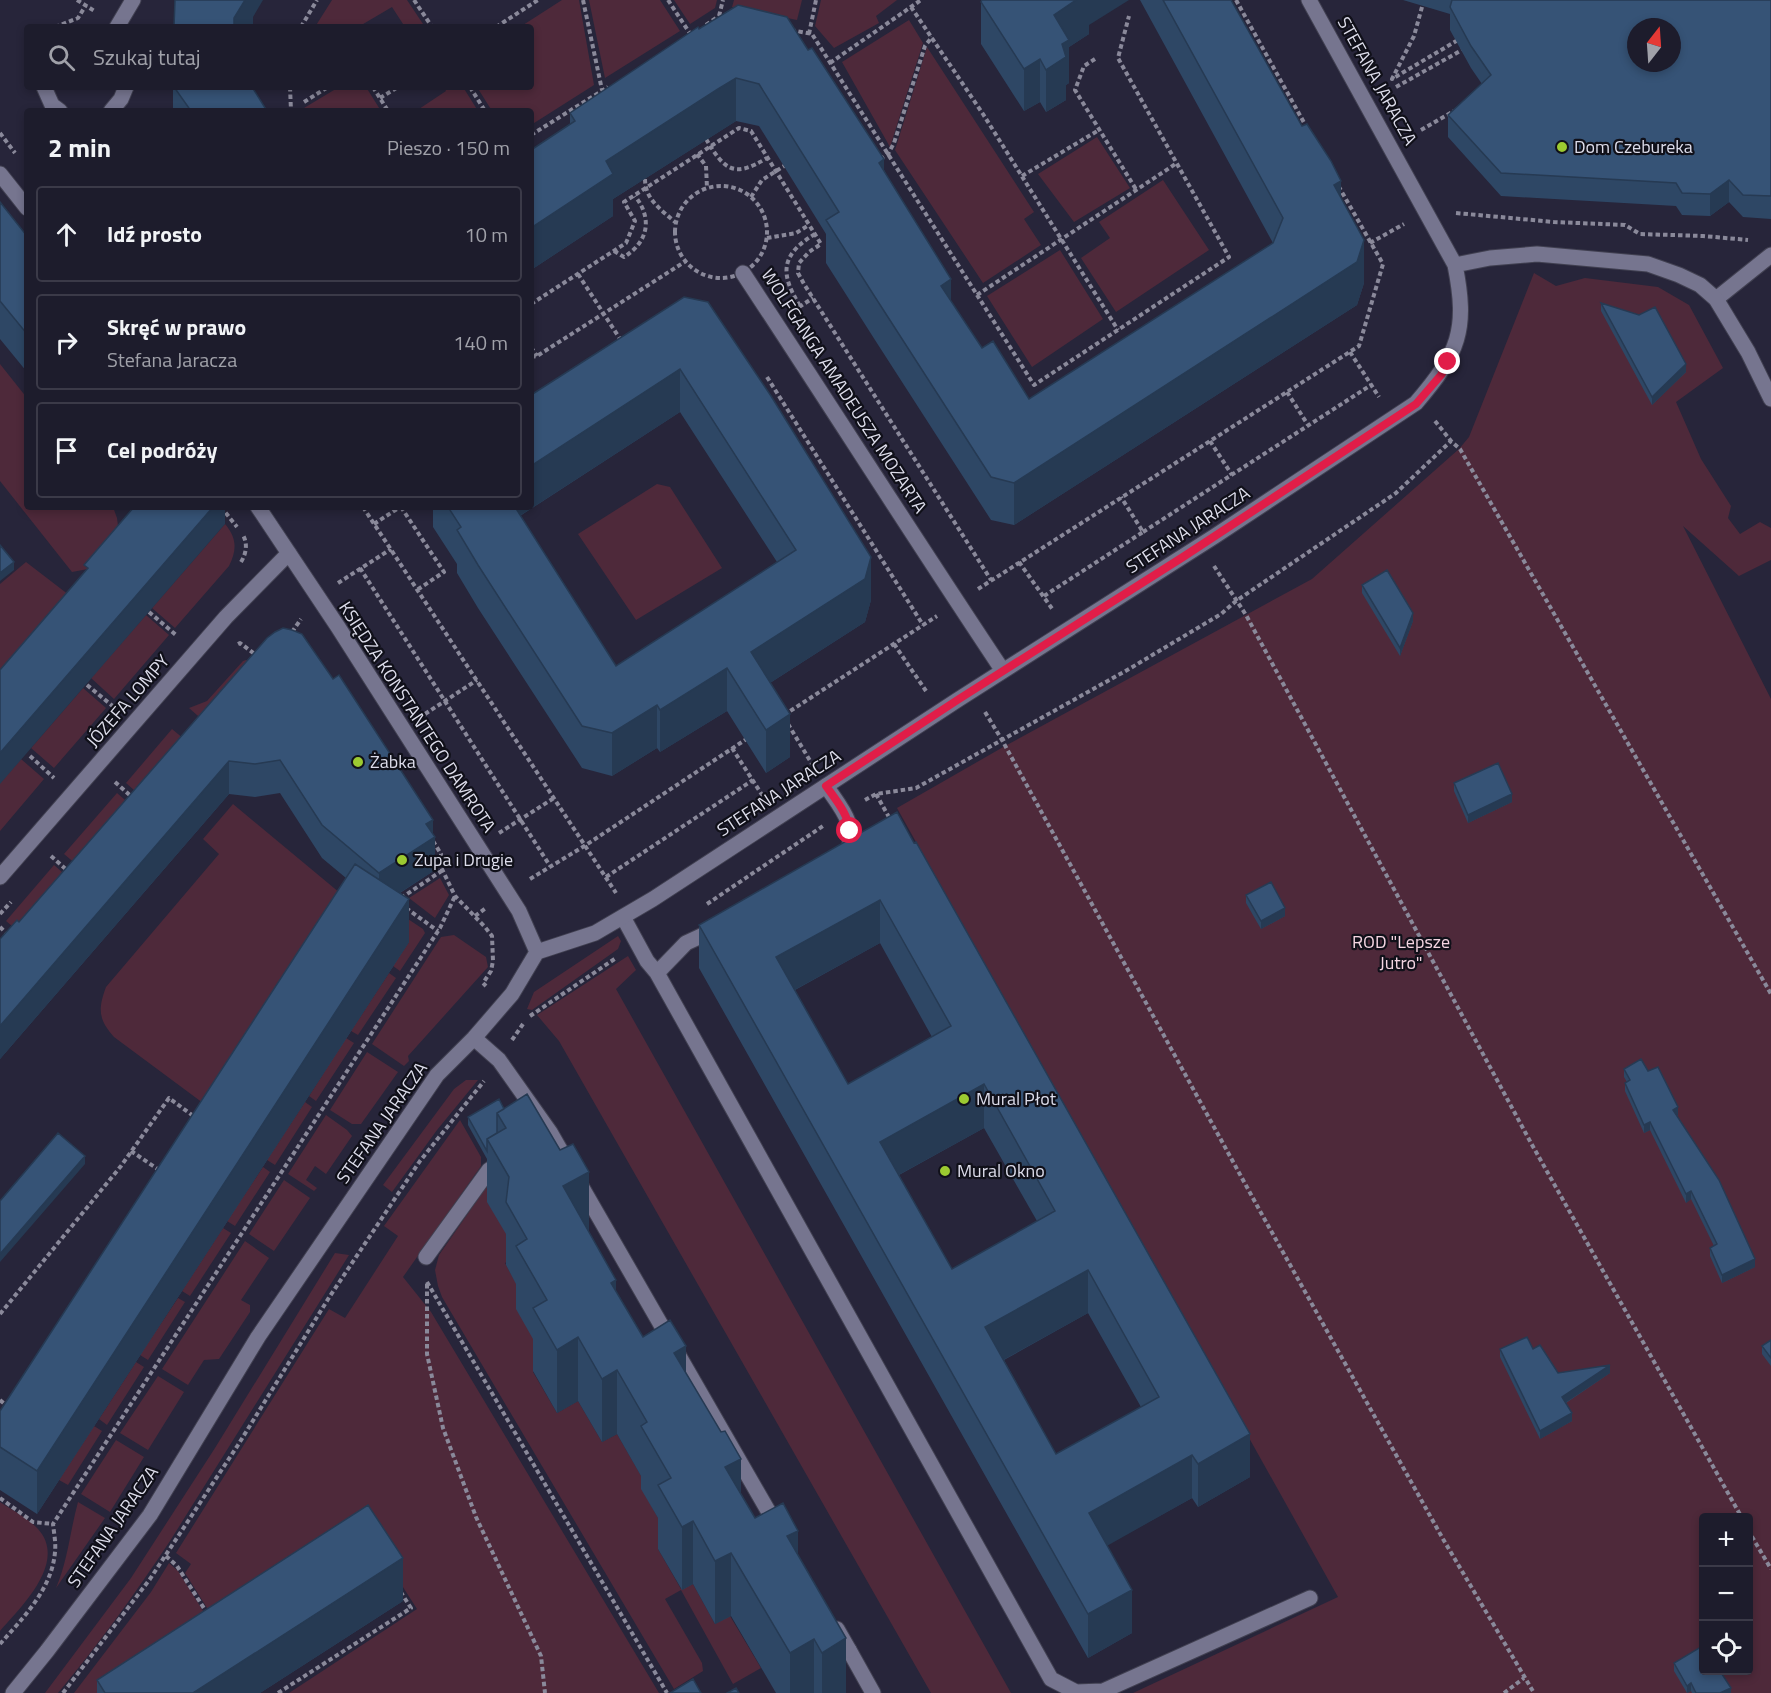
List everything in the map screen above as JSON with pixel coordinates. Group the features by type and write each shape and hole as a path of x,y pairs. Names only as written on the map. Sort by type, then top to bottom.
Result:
{"street":[{"path":"119,24 134,0"},
{"name":"STEFANA JARACZA","path":"13,1693 150,1515 258,1337 437,1075 474,1038 512,994 537,952 594,933 622,909 654,899 940,711 1201,545 1416,404 1441,375 1455,345 1462,310 1455,265 1310,0"},
{"path":"45,90 52,105 56,108"},
{"path":"114,108 125,90"},
{"path":"0,174 24,204"},
{"path":"1455,265 1490,258 1537,254 1648,264 1679,275 1700,285 1716,299 1748,352 1771,399"},
{"path":"1716,299 1771,255"},
{"name":"WOLFGANGA AMADEUSZA MOZARTA","path":"743,273 1003,671"},
{"name":"KSIĘDZA KONSTANTEGO DAMROTA","path":"266,510 289,554 519,911 537,952"},
{"name":"JÓZEFA LOMPY","path":"0,877 226,617 289,554"},
{"path":"826,786 849,822 852,840 847,857 840,869"},
{"path":"622,909 638,945 657,973 1051,1679 1076,1692 1103,1691 1310,1598"},
{"path":"657,973 686,943 729,923"},
{"path":"474,1038 499,1060 546,1135 786,1542"},
{"path":"426,1257 489,1170 515,1153"},
{"path":"832,1621 873,1693"}],"path":[{"path":"303,24 317,0"},
{"path":"414,0 430,24"},
{"path":"501,24 538,0"},
{"path":"584,0 602,91"},
{"path":"668,0 691,35"},
{"path":"682,41 719,15 723,0"},
{"path":"808,33 816,0"},
{"path":"830,63 921,0"},
{"path":"1236,0 1309,132"},
{"path":"63,24 78,18 86,5"},
{"path":"911,7 1022,176 1118,330"},
{"path":"1422,7 1414,36 1392,79 1456,40 1467,40"},
{"path":"719,15 730,18"},
{"path":"786,29 812,34 1034,385 1229,257 1118,58 1130,16"},
{"path":"871,165 888,154 894,143 925,46 932,37"},
{"path":"1396,87 1462,50"},
{"path":"1095,59 1084,66 1075,90 1137,191"},
{"path":"534,133 611,85"},
{"path":"290,90 291,108"},
{"path":"304,102 323,90"},
{"path":"376,90 386,108"},
{"path":"380,98 393,90"},
{"path":"472,90 482,108"},
{"path":"595,95 601,105"},
{"path":"1421,130 1459,108"},
{"path":"855,121 864,116"},
{"path":"1022,176 1099,130"},
{"path":"706,139 720,161 733,169 750,169 767,158"},
{"path":"697,154 706,166 707,188"},
{"path":"977,295 1177,164"},
{"path":"751,197 762,180 784,166"},
{"path":"645,179 645,189 651,201 676,223"},
{"path":"826,786 783,716 1019,562 1359,346 1383,264 1337,183"},
{"path":"534,356 686,261 676,240 676,223 682,207 693,196 707,188 722,186 738,189 751,197 761,209 766,223 767,238 762,254 753,266 743,273"},
{"path":"614,251 624,257 642,242 645,233 644,213 635,196"},
{"path":"801,212 810,206"},
{"path":"1370,243 1428,212 1625,225 1640,234 1756,240"},
{"path":"767,238 796,233 809,225"},
{"path":"800,306 787,282 787,264 794,250 815,234"},
{"name":"WOLFGANGA AMADEUSZA MOZARTA","path":"686,261 693,268 708,276 725,278 743,273"},
{"path":"578,274 623,344 614,350"},
{"path":"534,352 537,356"},
{"path":"1350,352 1393,418"},
{"path":"767,377 923,625"},
{"path":"1044,596 1371,385"},
{"path":"1287,392 1308,425"},
{"path":"1416,404 1427,412 1450,441 1460,449 1771,994"},
{"path":"1210,441 1232,475"},
{"path":"699,909 876,794 916,788 1140,663 1221,614 1236,601 1396,493 1450,441"},
{"path":"1121,497 1143,532"},
{"path":"223,510 245,538"},
{"path":"365,510 586,845 622,909"},
{"path":"374,524 396,510"},
{"path":"403,510 444,572 417,590"},
{"path":"1201,545 1236,601 1310,732 1531,1143 1739,1513"},
{"path":"317,596 391,549"},
{"path":"1019,562 1067,630"},
{"path":"360,568 550,867"},
{"path":"149,612 178,637"},
{"path":"289,638 299,623"},
{"path":"894,644 940,711"},
{"path":"422,716 477,680"},
{"path":"87,685 117,710"},
{"path":"972,691 1002,740 1271,1232 1443,1539 1534,1693"},
{"path":"530,879 586,845 752,735"},
{"path":"732,748 777,818"},
{"path":"30,756 55,779"},
{"path":"606,877 753,780"},
{"path":"115,781 135,800"},
{"path":"876,794 892,823"},
{"path":"477,847 554,798"},
{"path":"429,835 441,854 440,865 455,896 492,936 493,961 483,984 489,989"},
{"path":"51,856 72,874"},
{"path":"438,931 397,901 442,870"},
{"path":"0,1644 33,1606 52,1572 56,1551 53,1524 438,931 455,896"},
{"path":"475,916 489,906"},
{"path":"0,927 15,941"},
{"path":"528,1018 624,952 638,945"},
{"path":"63,1693 166,1556 330,1296 413,1170 483,1082"},
{"path":"0,1314 131,1151 169,1098 203,1122"},
{"path":"131,1151 162,1173"},
{"path":"426,1257 428,1354 443,1428 476,1517 542,1656 545,1693"},
{"path":"427,1283 667,1693"},
{"path":"0,1400 8,1407"},
{"path":"0,1498 33,1522 53,1524"},
{"path":"1753,1537 1771,1569"},
{"path":"166,1556 177,1566 208,1614"},
{"path":"278,1693 411,1608 398,1588"},
{"path":"1503,1693 1524,1678"}],"green space":[{"path":"332,0 407,0 423,24 403,24 392,7 363,24 317,24"},
{"path":"562,0 579,0 594,85 534,123 534,108 490,108 479,90 534,90 534,24 525,24"},
{"path":"589,0 660,0 680,31 605,78"},
{"path":"674,0 717,0 715,8 690,24"},
{"path":"734,0 802,0 797,20 732,7"},
{"path":"821,0 897,0 876,16 879,23 834,48 815,26"},
{"path":"909,20 923,43 890,147 842,62"},
{"path":"927,47 1034,212 1024,219 1041,245 983,283 895,150"},
{"path":"334,90 368,90 379,108 304,108"},
{"path":"465,90 476,108 420,108 446,91"},
{"path":"1097,137 1130,188 1074,222 1038,174"},
{"path":"1163,180 1209,250 1116,312 1081,258 1110,238 1099,222"},
{"path":"1060,250 1103,319 1032,367 987,296"},
{"name":"ROD \"Lepsze Jutro\"","path":"1534,273 1556,286 1585,278 1658,287 1689,305 1723,368 1676,402 1701,459 1731,506 1728,518 1740,534 1760,522 1771,528 1771,560 1739,576 1683,526 1771,699 1771,1693 1133,1693 1338,1597 897,808 1005,746 1312,579 1459,449 1469,437"},
{"path":"0,364 24,394 24,510 114,510 119,534 88,569 72,572 0,481"},
{"path":"657,484 670,487 722,568 636,620 578,534"},
{"path":"225,524 234,539 233,555 229,566 175,628 152,608"},
{"path":"26,562 69,595 0,676 0,584"},
{"path":"146,615 169,635 114,699 91,678"},
{"path":"246,660 250,661 206,723 189,708 207,701"},
{"path":"83,688 106,708 54,768 31,748"},
{"path":"172,729 190,744 150,804 126,783"},
{"path":"21,759 44,779 0,831 0,783"},
{"path":"117,793 141,814 89,875 64,854"},
{"path":"233,804 346,898 207,1106 114,1037 102,1019 101,1008 106,987 219,854 203,839"},
{"path":"54,865 79,887 31,942 6,921"},
{"path":"440,878 449,895 435,918 409,898"},
{"path":"384,903 423,929 425,933 400,971 393,966 409,942"},
{"path":"454,935 486,957 488,967 408,1056 409,1061 404,1066 372,1044 441,937"},
{"path":"618,936 621,941 618,949 532,1010 527,1009 534,992"},
{"path":"628,956 636,970 616,989 1011,1693 931,1693 559,1041 537,1015"},
{"path":"389,973 396,978 358,1035 351,1031"},
{"path":"346,1038 354,1043 316,1101 309,1096"},
{"path":"367,1052 398,1072 361,1124 352,1124 330,1110"},
{"path":"466,1080 478,1080 437,1130 392,1192 383,1185 454,1089"},
{"path":"305,1102 312,1107 275,1165 267,1160"},
{"path":"326,1115 352,1136 326,1174 315,1166 306,1180 317,1188 314,1191 288,1174"},
{"path":"460,1120 481,1157 481,1166 403,1277 431,1312 659,1693 289,1693 417,1609 362,1523 214,1619 185,1573 191,1564 176,1553 329,1309 345,1318 398,1236 384,1226"},
{"path":"263,1167 270,1172 235,1226 227,1221"},
{"path":"502,1175 509,1240 517,1255 505,1263 527,1303 547,1363 533,1372 557,1413 578,1401 602,1442 617,1434 647,1486 642,1489 671,1541 658,1549 681,1589 693,1584 715,1624 730,1616 761,1668 733,1684 681,1590 665,1599 702,1663 703,1671 674,1689 442,1297 435,1270 439,1255 485,1189"},
{"path":"284,1180 310,1198 274,1251 249,1234"},
{"path":"223,1228 231,1233 190,1296 182,1291"},
{"path":"245,1241 269,1258 241,1300 250,1305 250,1312 219,1359 204,1360 188,1385 162,1369"},
{"path":"335,1253 349,1255 170,1541 116,1619 58,1693 45,1693 131,1578 215,1448"},
{"path":"178,1298 185,1302 148,1360 140,1355"},
{"path":"136,1362 144,1367 107,1425 99,1419"},
{"path":"158,1376 184,1392 148,1450 120,1433"},
{"path":"94,1426 102,1431 68,1485 59,1480"},
{"path":"116,1440 144,1457 110,1512 81,1494"},
{"path":"0,1502 38,1529 46,1542 48,1555 45,1569 38,1583 19,1610 0,1631"},
{"path":"78,1502 105,1518 56,1588 66,1556"},
{"path":"169,1563 178,1571 210,1622 100,1693 74,1693 151,1592"}],"building":[{"path":"175,0 245,0 234,18 234,24 174,24"},
{"path":"982,0 1076,0 1054,15 1069,40 1062,44 1066,57 1046,70 1040,59 1024,69 981,2"},
{"path":"1163,0 1231,0 1302,126 1307,124 1331,161 1341,181 1334,185 1364,240 1357,262 1014,483 991,477 875,297 826,220 839,212 759,84 736,78 718,89 606,161 613,174 534,226 534,148 575,121 570,113 698,27 699,29 738,5 787,17 808,50 812,48 884,159 879,163 951,279 941,286 982,348 993,341 1029,399 1273,243 1283,218"},
{"path":"1452,0 1771,0 1771,196 1743,195 1729,180 1710,194 1682,193 1676,183 1501,173 1448,115 1491,75 1471,46 1450,7"},
{"path":"176,90 254,90 265,108 189,108"},
{"path":"0,202 24,232 24,330 0,301"},
{"path":"684,297 708,302 771,396 871,557 865,579 751,652 790,714 766,730 727,668 660,710 657,705 612,733 582,726 478,565 457,530 461,527 450,510 517,510 616,666 796,550 680,369 534,464 534,393"},
{"path":"1601,303 1639,315 1655,307 1686,364 1652,397"},
{"path":"131,510 210,510 0,753 0,670 88,568 84,565"},
{"path":"0,545 14,562 0,573"},
{"path":"1387,570 1413,613 1400,648 1362,585"},
{"path":"283,628 302,634 333,679 339,675 433,820 426,824 435,837 379,873 322,825 280,760 255,764 229,761 0,1026 0,939 17,920 19,922 267,638"},
{"path":"1498,763 1512,794 1468,815 1454,783"},
{"path":"897,812 1250,1434 1198,1464 1192,1455 1089,1513 1132,1590 1088,1614 699,925","holes":["880,900 951,1026 848,1084 776,957","984,1084 1055,1211 952,1269 880,1142","1088,1270 1159,1397 1056,1454 985,1327"]},
{"path":"355,864 409,899 37,1471 0,1447 0,1411"},
{"path":"1271,882 1285,908 1261,921 1246,895"},
{"path":"1641,1059 1648,1071 1658,1067 1678,1107 1673,1110 1719,1180 1755,1259 1722,1275 1710,1248 1717,1244 1691,1191 1686,1194 1650,1122 1644,1125 1625,1083 1630,1080 1624,1069"},
{"path":"527,1094 560,1150 573,1144 589,1172 563,1186 616,1280 611,1283 643,1337 670,1320 686,1346 674,1353 721,1432 725,1431 741,1459 725,1467 755,1518 783,1503 798,1531 787,1536 846,1638 822,1653 814,1639 790,1653 731,1553 715,1561 693,1521 682,1527 658,1485 671,1478 641,1426 647,1422 617,1370 602,1379 578,1337 557,1350 533,1308 547,1300 516,1246 527,1239 506,1202 509,1177 487,1139 506,1128 497,1113"},
{"path":"499,1099 504,1109 497,1113 497,1133 487,1139 487,1151 468,1117"},
{"path":"58,1133 85,1156 0,1254 0,1201"},
{"path":"1527,1337 1533,1349 1540,1345 1558,1373 1610,1365 1562,1397 1572,1413 1540,1431 1500,1349"},
{"path":"1771,1340 1771,1358 1762,1346"},
{"path":"368,1505 403,1558 193,1693 105,1693 97,1680"},
{"path":"1699,1648 1699,1675 1723,1675 1731,1688 1720,1693 1696,1693 1691,1683 1687,1686 1674,1663"},
{"path":"693,1679 701,1693 670,1693"},
{"path":"736,1688 739,1693 727,1693"}],"place":[{"name":"Dom Czebureka","path":"1562,147"},
{"name":"Żabka","path":"358,762"},
{"name":"Zupa i Drugie","path":"402,860"},
{"name":"Mural Płot","path":"964,1099"},
{"name":"Mural Okno","path":"945,1171"}],"route":[{"path":"850,831 849,822 826,786 1416,404 1441,375 1448,362"}]}
